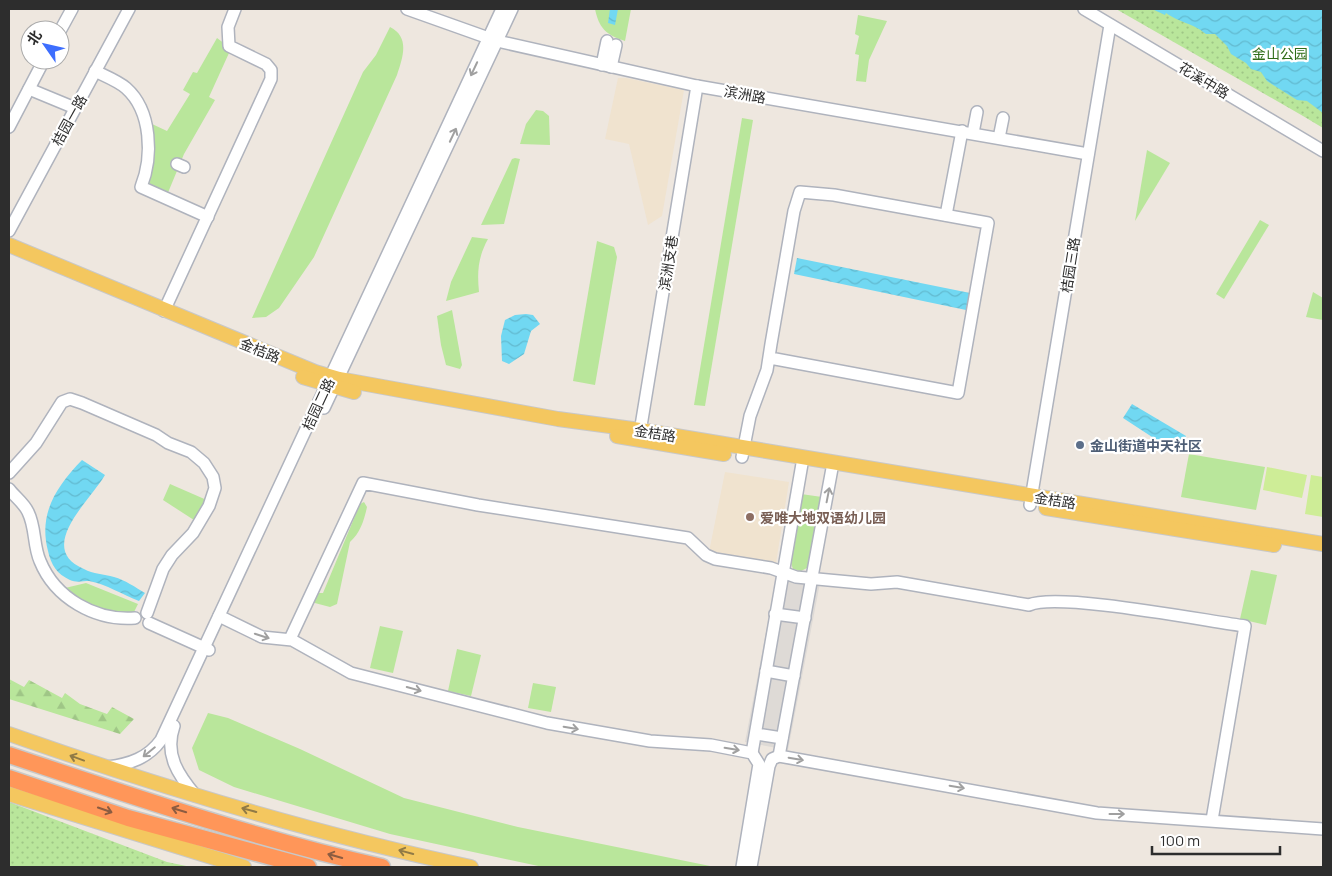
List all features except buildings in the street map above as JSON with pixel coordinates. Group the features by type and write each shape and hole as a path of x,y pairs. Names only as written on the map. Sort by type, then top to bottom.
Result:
{"highway":[{"path":"9,755 151,802 341,858 382,867"},
{"path":"9,778 128,818 308,867"}],"main road":[{"name":"金桔路","path":"9,245 333,382 1030,501 1323,544"},
{"path":"9,255 333,382"},
{"path":"1030,501 1323,553"},
{"path":"9,734 104,768 196,796 351,838 471,867"},
{"path":"9,794 244,867"}],"street":[{"path":"66,20 72,9"},
{"name":"桔园一路","path":"9,231 129,9"},
{"path":"164,311 272,74 266,64 229,46 228,27 235,9"},
{"name":"滨洲路","path":"407,9 492,40 697,86 1088,154"},
{"name":"桔园二路","path":"104,768 135,762 156,746 222,617 333,382 492,40 502,9"},
{"name":"桔园二路","path":"492,40 512,9"},
{"name":"花溪中路","path":"1084,9 1323,151"},
{"name":"桔园三路","path":"1030,501 1110,25"},
{"path":"606,66 611,43"},
{"path":"9,127 39,70"},
{"path":"95,71 126,88 144,118 148,135 146,172 142,187 208,217"},
{"name":"滨洲支巷","path":"640,435 697,86"},
{"path":"9,100 25,97 74,111"},
{"path":"946,215 967,132 978,112"},
{"path":"999,138 1003,118"},
{"path":"743,453 750,416 770,358 794,211 800,192 834,195 988,223 958,393 770,358"},
{"path":"9,473 16,468 36,443 62,402 70,399 156,435 168,443 199,457 214,481 213,497 196,529 172,555 163,569 148,618"},
{"path":"742,867 759,764 752,753 782,571 803,463"},
{"path":"778,756 833,468"},
{"path":"290,639 363,484 478,505 688,538 706,554 715,559 782,571 796,577 871,584 898,582 1029,605 1049,600 1245,626 1212,820"},
{"path":"9,489 29,513 40,560 48,576 61,591 79,606 114,618 135,618 138,612 206,649"},
{"path":"775,614 805,618"},
{"path":"222,617 262,637 290,639 351,672 546,723 650,741 710,745 752,753"},
{"name":"桔园二路","path":"196,796 175,768 170,740 176,720 206,649"},
{"path":"766,671 794,676"},
{"path":"756,734 782,738"},
{"path":"752,867 769,766 772,759 778,756 1097,813 1323,829"}],"shaded area":[{"path":"618,78 684,90 662,216 648,225 629,144 605,139"},
{"name":"爱唯大地双语幼儿园","path":"725,472 789,482 776,563 709,552"},
{"path":"777,575 820,583 788,750 745,742"}],"green space":[{"path":"595,9 631,9 625,41 604,30"},
{"name":"金山公园","path":"1116,9 1323,9 1323,128 1303,116"},
{"path":"858,15 887,21 869,60 866,82 856,81 859,55 855,54 859,36 855,34"},
{"path":"390,27 396,31 403,42 403,55 397,75 314,257 279,308 266,317 252,318 363,72 376,55"},
{"path":"217,38 225,44 229,53 209,97 215,100 184,154 167,195 147,184 152,124 167,131 190,94 183,90 193,72 197,73"},
{"path":"536,110 543,111 549,116 550,145 520,144 526,124"},
{"path":"742,118 753,120 705,406 694,405"},
{"path":"1147,150 1170,163 1135,221"},
{"path":"512,159 520,159 504,224 481,225"},
{"path":"1260,220 1269,225 1224,299 1216,294"},
{"path":"472,237 488,239 479,265 479,292 446,301 451,282"},
{"path":"597,241 614,247 617,257 595,385 573,381"},
{"path":"1313,292 1323,298 1323,320 1306,317"},
{"path":"452,310 462,365 460,369 446,365 437,316"},
{"path":"1189,454 1265,467 1256,510 1181,497"},
{"path":"1267,467 1307,475 1302,498 1263,490"},
{"path":"1311,475 1323,477 1323,517 1305,514"},
{"path":"170,484 209,501 197,522 163,500"},
{"path":"801,494 822,497 811,561 807,568 801,571 793,569 790,560"},
{"path":"364,502 367,507 366,512 359,531 350,542 337,604 330,607 311,602 316,593 323,593 360,504"},
{"path":"1251,570 1277,575 1266,625 1240,619"},
{"path":"86,583 138,604 133,614 114,612 88,604 65,588"},
{"path":"380,626 403,631 393,673 370,668"},
{"path":"457,649 481,655 471,696 448,691"},
{"path":"9,679 24,687 29,680 62,698 65,693 80,704 107,714 112,707 134,719 120,734 9,699"},
{"path":"533,683 556,687 551,712 528,708"},
{"path":"208,713 228,718 300,749 404,798 518,827 715,867 543,867 390,834 234,787 199,770 192,748"},
{"path":"9,802 167,862 191,867 9,867"}],"water":[{"path":"610,9 618,9 615,25 608,23"},
{"name":"金山公园","path":"1152,9 1321,9 1323,11 1323,113 1307,101 1297,100 1267,81 1261,72 1251,69 1246,63 1231,54 1227,46 1215,34 1206,34 1196,27 1166,13 1165,15"},
{"path":"797,258 970,293 966,310 794,274"},
{"path":"515,315 533,315 540,324 531,331 524,354 509,364 502,361 501,336 505,320"},
{"path":"1132,404 1186,436 1175,452 1123,418"},
{"path":"82,460 105,475 70,524 65,537 64,549 70,560 84,569 118,578 145,593 139,601 95,582 75,581 65,578 58,572 51,561 46,537 48,512 58,490"}],"place":[{"name":"金山街道中天社区","path":"1080,445"},
{"name":"爱唯大地双语幼儿园","path":"750,517"}]}
